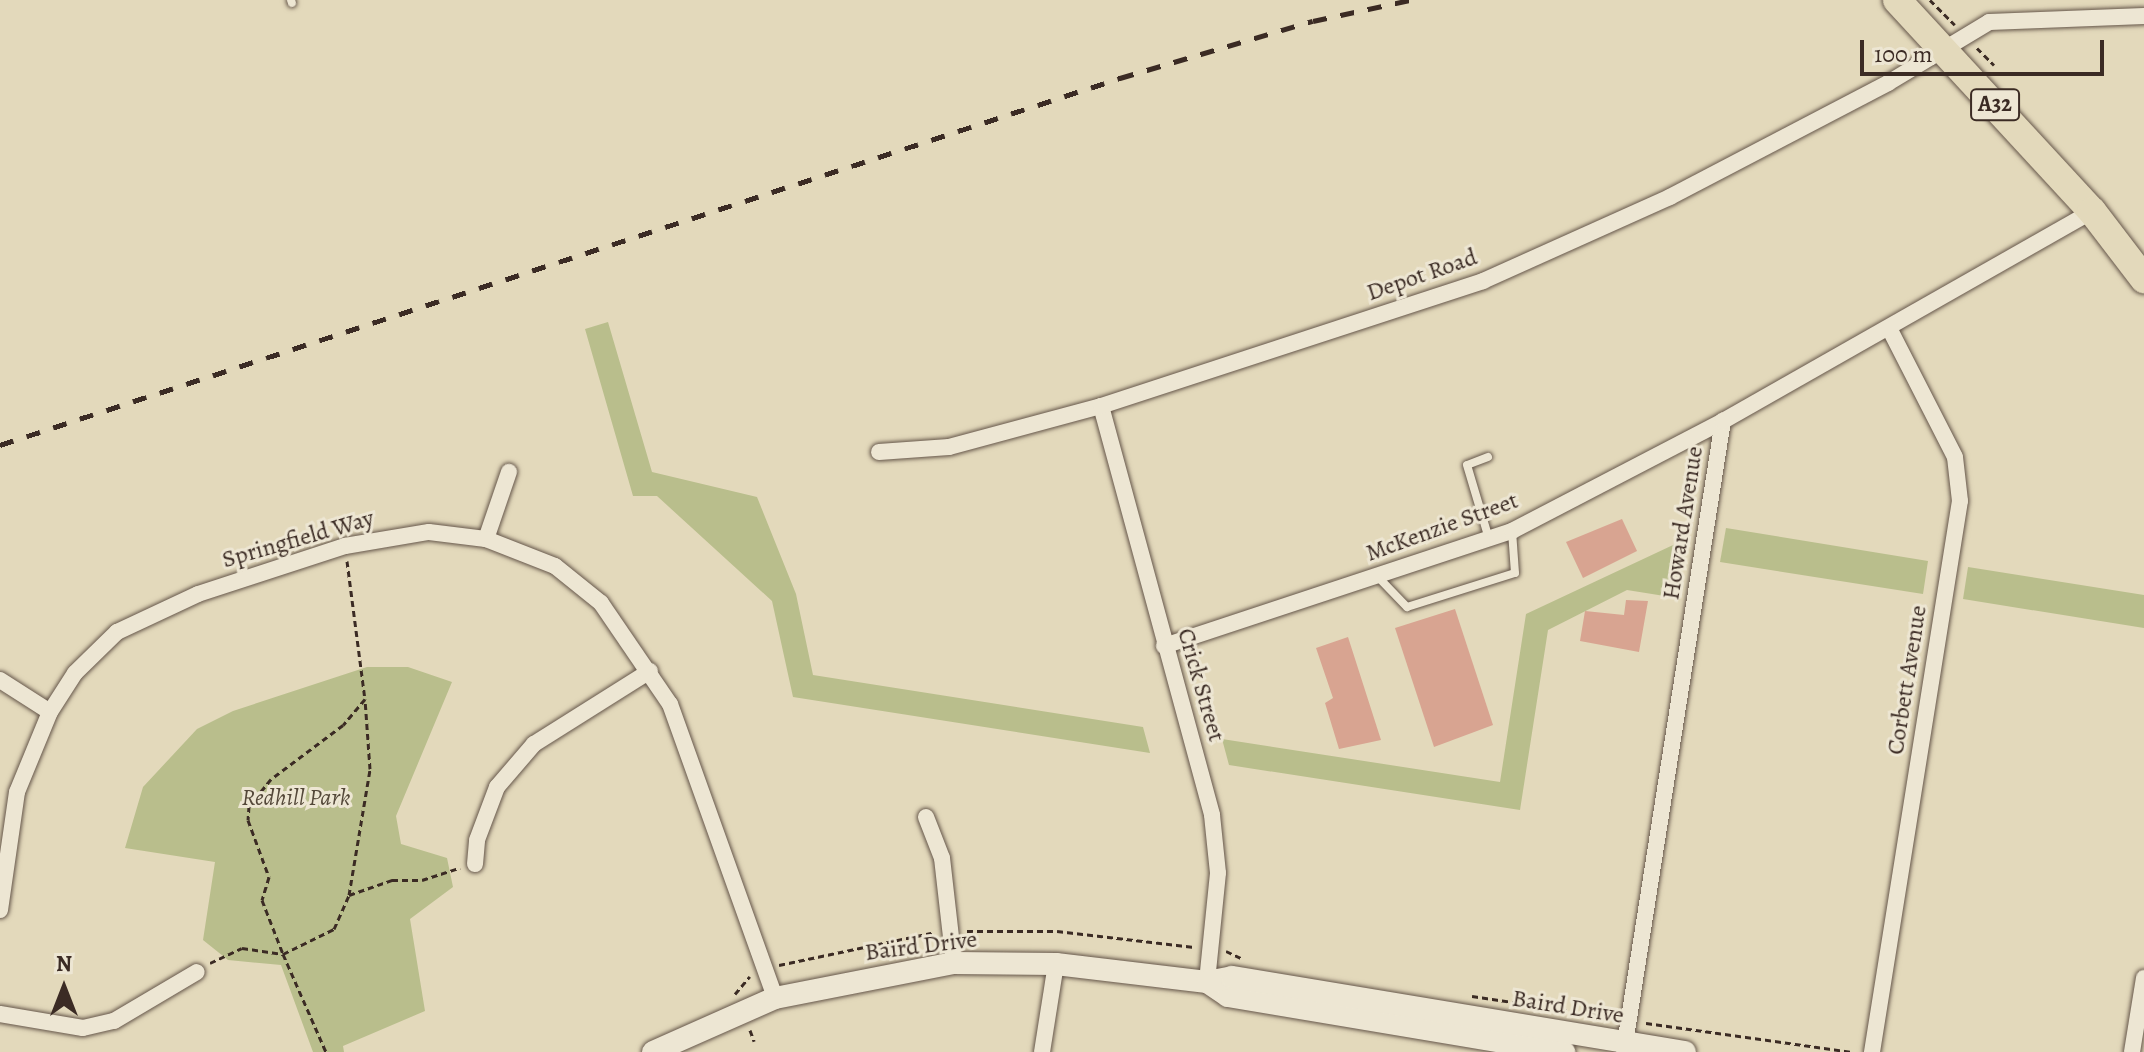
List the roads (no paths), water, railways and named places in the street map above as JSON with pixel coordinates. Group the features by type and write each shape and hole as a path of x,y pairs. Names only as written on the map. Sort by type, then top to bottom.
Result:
{"highway":[{"name":"A32","path":"1897,0 2092,211 2144,279"},
{"name":"A32","path":"2092,211 2144,251"}],"street":[{"name":"Depot Road","path":"879,452 949,447 1101,406 1483,281 1670,197 2001,18 2144,16"},
{"name":"Howard Avenue","path":"1624,1047 1723,421 1890,330 2092,211"},
{"name":"Corbett Avenue","path":"1872,1052 1960,501 1955,457 1890,330"},
{"name":"Crick Street","path":"1101,406 1217,846 1207,982"},
{"name":"McKenzie Street","path":"1164,646 1512,531 1723,421"},
{"path":"486,539 509,472"},
{"name":"Springfield Way","path":"0,910 17,792 50,712 75,673 117,632 198,594 345,546 429,532 486,539 555,566 601,603 670,704 775,998"},
{"path":"475,864 477,840 497,787 534,744 650,671"},
{"path":"0,680 50,712"},
{"path":"926,817 942,858 954,963"},
{"name":"Baird Drive","path":"653,1052 775,998 954,963 1056,964 1207,982 1232,977 1624,1047 1685,1052"},
{"path":"1042,1052 1056,964"},
{"path":"0,1014 83,1028 114,1021 197,972"},
{"path":"2132,1052 2144,978"},
{"name":"Baird Drive","path":"1207,982 1228,996 1564,1052"}],"lane":[{"path":"1488,457 1467,465 1489,540"},
{"path":"1378,577 1407,607 1515,573 1512,531"}],"railway":[{"path":"0,445 1120,78 1313,21 1410,0"}],"park label":[{"name":"Redhill Park","path":"296,798"}]}
